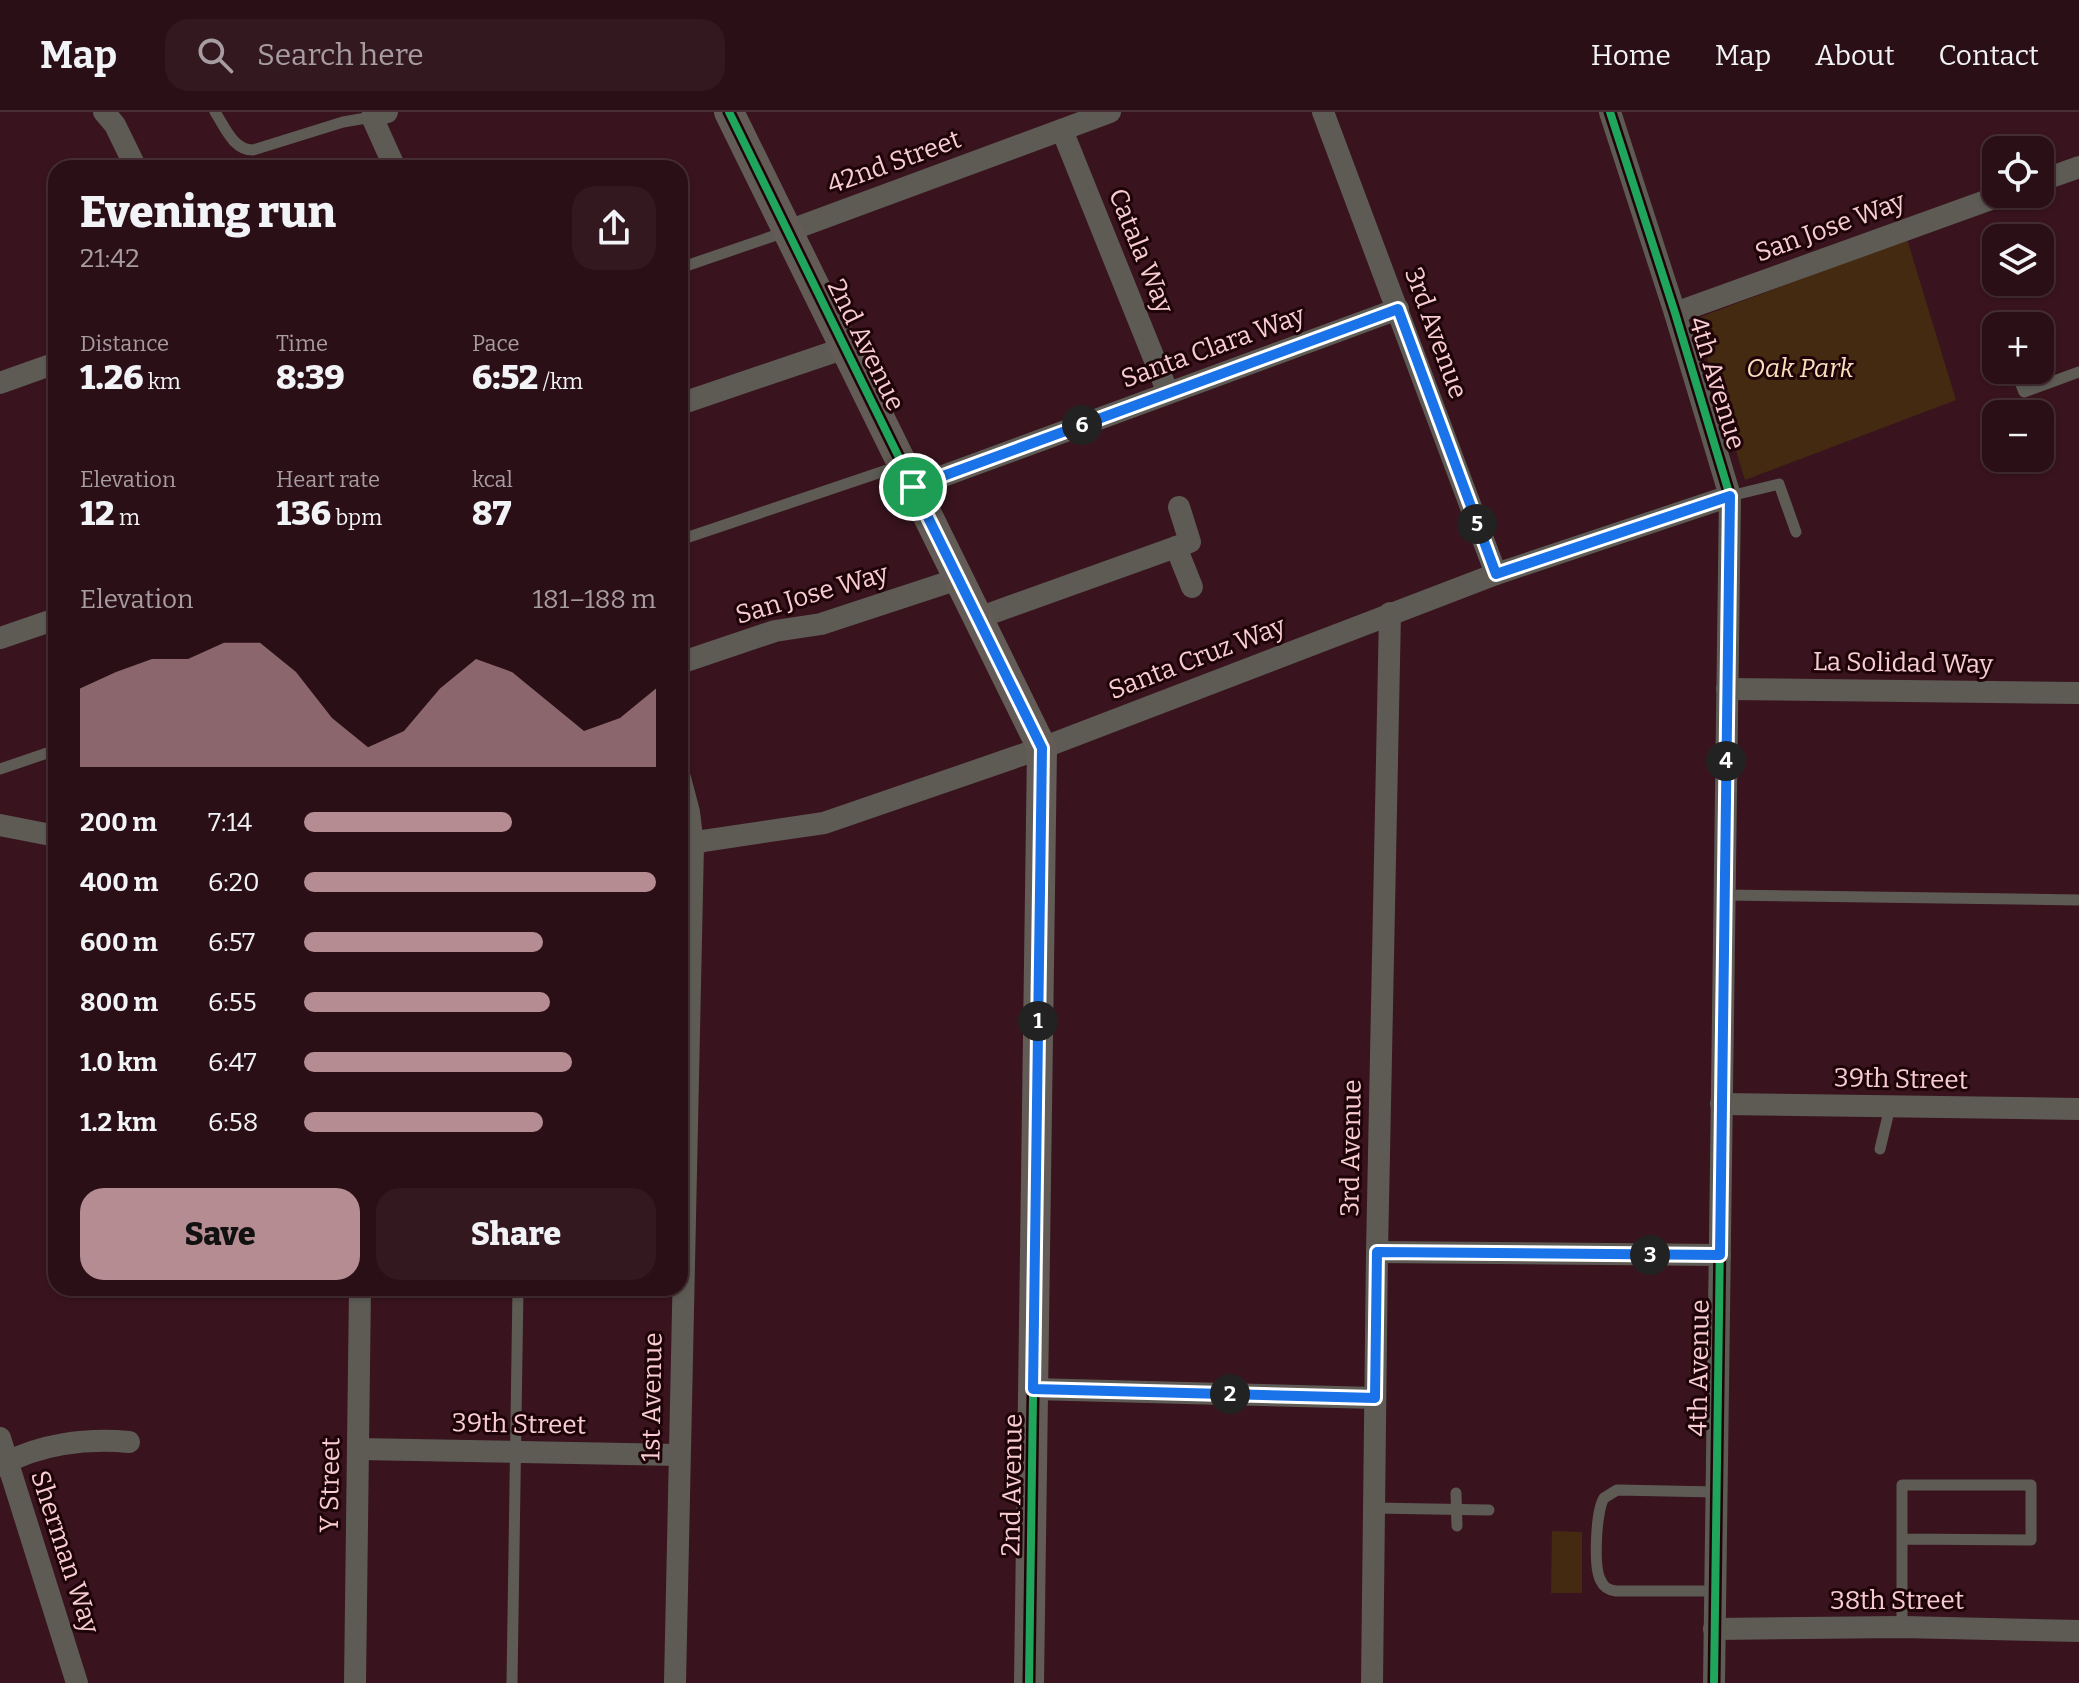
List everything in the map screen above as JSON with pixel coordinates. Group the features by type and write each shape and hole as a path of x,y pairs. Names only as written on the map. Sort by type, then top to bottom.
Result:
{"street":[{"path":"104,112 115,125 132,160"},
{"name":"2nd Avenue","path":"729,112 1042,748 1029,1683"},
{"name":"42nd Street","path":"788,231 1110,112"},
{"name":"3rd Avenue","path":"1323,112 1496,574"},
{"name":"4th Avenue","path":"1610,112 1730,496 1714,1683"},
{"path":"379,115 393,160"},
{"name":"Catala Way","path":"1062,130 1168,393"},
{"path":"2054,176 2079,167"},
{"name":"San Jose Way","path":"1675,313 1982,202"},
{"name":"Santa Clara Way","path":"908,476 1168,393 1398,309"},
{"path":"688,401 845,348"},
{"path":"0,383 48,366"},
{"name":"Santa Cruz Way","path":"688,847 703,841 824,823 1042,748 1496,574 1730,496"},
{"path":"978,618 1190,542 1179,507"},
{"path":"1176,547 1192,587"},
{"name":"San Jose Way","path":"688,660 775,631 821,624 958,579"},
{"name":"3rd Avenue","path":"1372,1683 1390,613"},
{"path":"0,638 48,622"},
{"name":"La Solidad Way","path":"1727,689 2079,693"},
{"name":"1st Avenue","path":"688,808 688,830"},
{"path":"0,825 48,834"},
{"name":"39th Street","path":"1721,1104 2079,1109"},
{"path":"1377,1252 1720,1255"},
{"name":"Y Street","path":"355,1683 360,1296"},
{"name":"1st Avenue","path":"675,1683 680,1296"},
{"path":"1033,1389 1375,1398"},
{"name":"Sherman Way","path":"0,1438 4,1464 77,1683"},
{"path":"4,1464 73,1442 129,1442"},
{"name":"39th Street","path":"359,1449 678,1455"},
{"name":"38th Street","path":"1714,1629 1902,1627 2079,1631"}],"lane":[{"path":"215,112 235,144 244,150 379,115"},
{"path":"688,265 788,231"},
{"path":"2054,381 2079,372"},
{"path":"2021,384 2024,392 2046,384"},
{"path":"688,538 908,476"},
{"path":"1730,496 1779,484 1796,532"},
{"path":"0,769 48,753"},
{"path":"1724,895 2079,900"},
{"path":"1880,1149 1890,1107"},
{"path":"512,1683 518,1296"},
{"path":"1902,1627 1902,1485 2031,1485 2031,1540 1903,1539"},
{"path":"1715,1591 1616,1591 1606,1588 1597,1568 1598,1513 1604,1498 1617,1490 1717,1492"},
{"path":"1456,1493 1457,1526"},
{"path":"1374,1508 1489,1510"}],"green space":[{"name":"Oak Park","path":"1907,239 1956,400 1745,480 1695,319"},
{"path":"1552,1531 1582,1532 1582,1593 1551,1593"}],"cycle path":[{"path":"729,112 1042,748 1029,1683"},
{"path":"1610,112 1730,496 1714,1683"}],"route":[{"path":"1398,309 1496,574 1730,496 1720,1255 1377,1252 1375,1398 1033,1389 1042,748 913,487 1398,309"}]}
